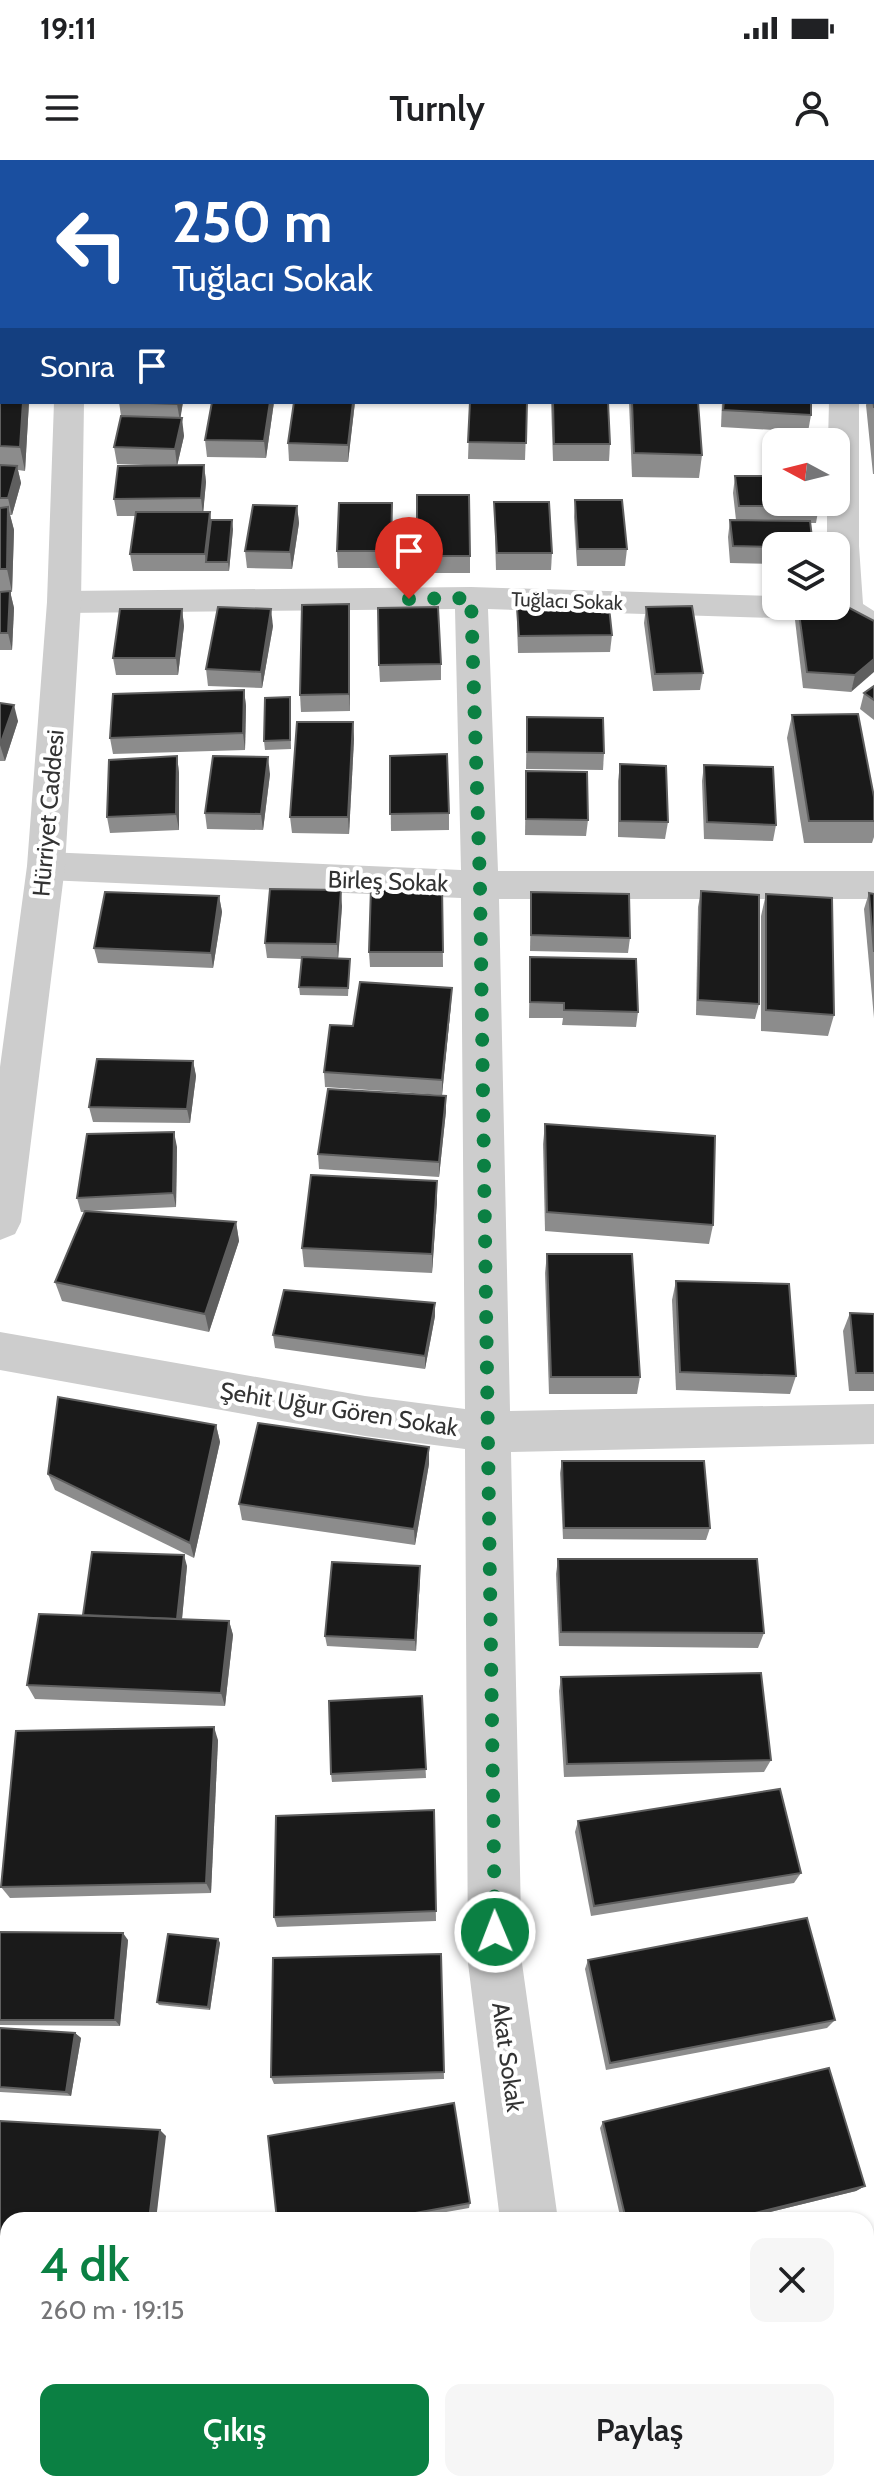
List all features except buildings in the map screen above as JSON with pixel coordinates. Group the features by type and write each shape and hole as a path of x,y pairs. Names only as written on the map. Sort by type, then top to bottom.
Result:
{"street":[{"name":"Hürriyet Caddesi","path":"0,1222 46,866 64,602 69,404"},
{"path":"844,404 843,546 860,617"},
{"name":"Tuğlacı Sokak","path":"64,602 471,598 860,617"},
{"name":"Akat Sokak","path":"471,598 480,885 495,1963 528,2212"},
{"name":"Birleş Sokak","path":"46,866 480,885 874,885"},
{"name":"Şehit Uğur Gören Sokak","path":"0,1351 365,1416 486,1432 874,1424"}],"route":[{"path":"409,599 471,598 480,885 495,1932"}]}
